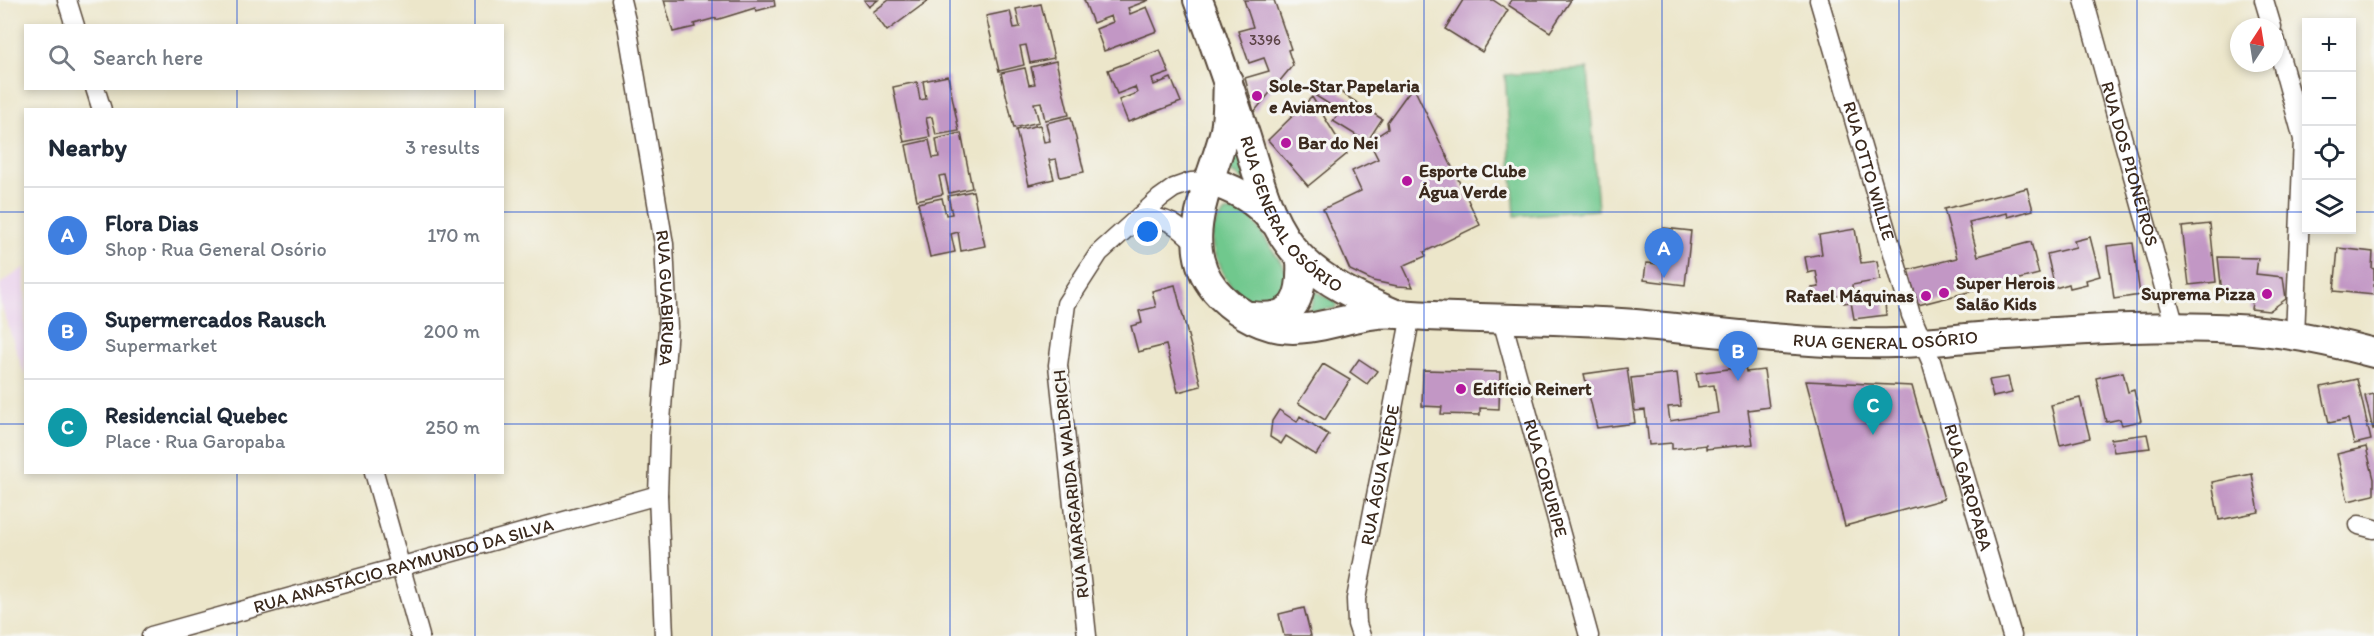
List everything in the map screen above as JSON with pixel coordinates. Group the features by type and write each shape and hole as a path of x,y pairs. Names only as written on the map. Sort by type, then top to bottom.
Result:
{"main road":[{"name":"RUA GENERAL OSÓRIO","path":"1198,0 1228,81 1275,224 1301,258 1330,281 1356,297 1402,314"},
{"name":"RUA GENERAL OSÓRIO","path":"1228,81 1221,185 1200,212 1197,244 1212,287 1228,305 1245,315 1275,327 1293,329 1349,317 1402,314 1633,324 1817,341 1894,343 2175,327 2239,329 2295,336 2374,353"},
{"path":"1221,185 1254,202 1275,224"},
{"path":"1245,315 1263,318 1276,316 1288,310 1299,299 1302,280 1301,258"}],"street":[{"path":"66,0 74,24"},
{"name":"RUA GUABIRUBA","path":"621,0 664,244 668,327 658,495 664,636"},
{"name":"RUA OTTO WILLIE","path":"1819,0 1911,315 1921,341"},
{"name":"RUA DOS PIONEIROS","path":"2084,0 2175,327"},
{"path":"2264,0 2269,18"},
{"path":"2284,70 2303,139 2295,336"},
{"path":"96,90 101,108"},
{"name":"RUA MARGARIDA WALDRICH","path":"1087,636 1058,365 1066,304 1099,253 1174,188 1191,182 1221,185"},
{"path":"1140,216 1165,219 1175,224 1197,244"},
{"name":"RUA ÁGUA VERDE","path":"1361,636 1357,624 1356,599 1402,314"},
{"name":"RUA CORURIPE","path":"1502,320 1589,636"},
{"name":"RUA GAROPABA","path":"1921,341 1931,361 2012,636"},
{"path":"375,474 420,636"},
{"name":"RUA ANASTÁCIO RAYMUNDO DA SILVA","path":"151,636 658,495"}],"shaded area":[{"path":"24,268 24,373 0,302 0,284"}],"green space":[{"path":"1588,69 1598,210 1515,216 1505,75"},
{"path":"1236,135 1248,184 1225,170"},
{"path":"1240,211 1253,220 1286,270 1289,282 1282,301 1259,306 1250,303 1233,288 1220,267 1212,245 1213,229 1225,212"},
{"path":"1315,291 1337,303 1336,308 1308,312"}],"building":[{"path":"664,0 774,0 775,6 756,11 755,8 673,32"},
{"path":"864,0 878,0 869,7"},
{"path":"889,0 929,0 887,31 873,12"},
{"path":"1084,0 1149,0 1128,8 1130,14 1147,7 1157,31 1104,51 1096,29 1113,22 1111,16 1093,23"},
{"path":"1244,0 1274,0 1291,49 1288,50 1293,65 1254,112 1245,78 1269,71 1264,58 1249,63 1238,31 1253,27"},
{"path":"1463,0 1493,0 1508,10 1482,52 1445,29"},
{"path":"1511,0 1571,0 1550,32 1508,5"},
{"path":"1041,4 1054,58 1030,63 1026,45 1020,46 1024,65 999,71 986,16 1010,11 1014,28 1020,27 1016,9"},
{"path":"1160,50 1169,73 1152,79 1154,85 1171,78 1181,102 1128,122 1119,100 1137,93 1135,87 1117,94 1108,70"},
{"path":"1056,61 1069,115 1045,120 1041,102 1034,103 1039,122 1014,128 1001,73 1025,68 1029,85 1035,84 1031,67"},
{"path":"948,76 959,131 936,135 932,117 926,118 930,137 904,142 893,87 917,82 920,100 926,99 923,81"},
{"path":"1325,82 1382,119 1367,142 1333,121 1340,111 1316,96"},
{"name":"Esporte Clube Água Verde","path":"1413,86 1480,225 1424,252 1426,256 1403,266 1413,287 1373,281 1350,270 1323,209 1361,191 1352,171 1378,159 1369,141 1388,129 1387,122"},
{"path":"1312,97 1347,154 1308,186 1268,140"},
{"path":"1071,117 1084,172 1060,177 1056,159 1049,160 1054,179 1029,185 1016,130 1040,125 1044,142 1050,141 1046,123"},
{"path":"961,133 972,188 949,193 945,175 939,176 943,194 917,200 906,145 929,140 933,158 939,157 936,139"},
{"path":"2027,188 2033,210 2008,217 2007,213 1969,222 1978,256 2031,242 2039,274 1918,305 1908,270 1957,258 1944,209"},
{"path":"973,191 985,246 961,251 958,232 951,234 955,252 930,257 918,203 942,198 946,215 952,214 948,196"},
{"path":"2210,224 2216,282 2189,285 2182,227"},
{"path":"1664,228 1691,231 1685,285 1644,280 1646,263 1660,264"},
{"path":"1855,229 1861,263 1877,261 1880,280 1852,285 1853,293 1814,300 1812,288 1819,287 1816,271 1808,273 1805,257 1822,254 1819,235"},
{"path":"2090,237 2100,276 2086,280 2087,284 2070,288 2069,284 2055,288 2047,254 2076,247 2074,241"},
{"path":"2133,243 2140,295 2114,299 2107,246"},
{"path":"2338,248 2373,252 2374,295 2334,291"},
{"path":"2218,257 2258,258 2256,274 2283,277 2286,299 2269,311 2251,309 2253,296 2222,293"},
{"path":"1175,285 1201,386 1178,392 1166,345 1138,352 1131,326 1142,323 1139,311 1156,307 1152,291"},
{"path":"1853,294 1854,302 1867,300 1868,304 1885,302 1886,315 1854,319 1851,302 1844,303 1844,295"},
{"path":"1359,359 1377,371 1367,384 1350,372"},
{"path":"1323,364 1350,380 1325,420 1298,403"},
{"path":"1745,367 1746,372 1764,370 1769,407 1748,410 1753,444 1706,449 1706,445 1672,449 1672,443 1649,445 1645,410 1635,411 1631,378 1677,373 1681,406 1668,407 1670,421 1718,413 1714,385 1698,387 1696,373"},
{"path":"1627,368 1635,423 1597,428 1584,374"},
{"name":"Edifício Reinert","path":"1423,370 1500,372 1499,409 1480,408 1480,415 1441,414 1442,407 1422,406"},
{"path":"2123,372 2128,392 2134,390 2141,421 2122,425 2120,419 2106,422 2096,378"},
{"path":"2008,377 2012,393 1993,397 1989,380"},
{"path":"2357,379 2371,440 2354,444 2348,419 2329,423 2321,387"},
{"path":"1806,381 1912,386 1944,499 1845,526"},
{"path":"2374,394 2374,429 2373,430 2365,396"},
{"path":"2080,398 2090,438 2060,445 2051,405"},
{"path":"1279,410 1297,422 1300,416 1329,435 1316,455 1286,436 1281,444 1270,437 1272,421"},
{"path":"2147,434 2150,448 2114,452 2111,439"},
{"path":"2366,447 2374,479 2374,495 2348,501 2337,454"},
{"path":"2252,474 2259,512 2219,520 2212,482"},
{"path":"1304,608 1311,636 1284,636 1279,614"}],"place":[{"name":"Sole-Star Papelaria e Aviamentos","path":"1257,96"},
{"name":"Bar do Nei","path":"1286,143"},
{"name":"Esporte Clube Água Verde","path":"1407,181"},
{"name":"Flora Dias","path":"1664,278"},
{"name":"Super Herois Salão Kids","path":"1944,293"},
{"name":"Suprema Pizza","path":"2267,294"},
{"name":"Rafael Máquinas","path":"1926,296"},
{"name":"Supermercados Rausch","path":"1738,381"},
{"name":"Edifício Reinert","path":"1461,389"},
{"name":"Residencial Quebec","path":"1873,435"}]}
